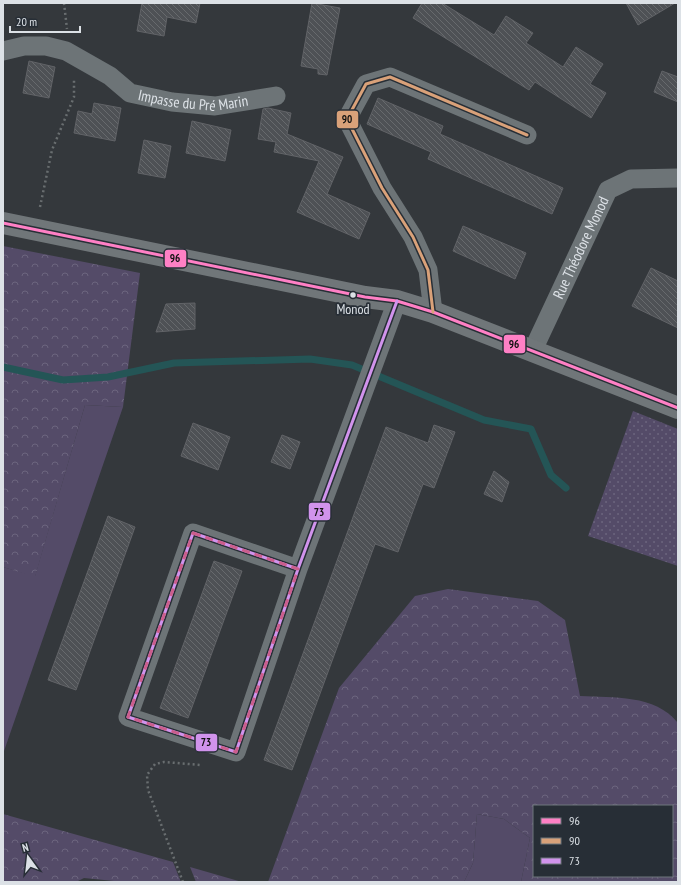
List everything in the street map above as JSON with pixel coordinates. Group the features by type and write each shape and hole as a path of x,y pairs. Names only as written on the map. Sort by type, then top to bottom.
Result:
{"main road":[{"path":"3,222 365,297 397,301 433,312 678,408"}],"street":[{"name":"Impasse du Pré Marin","path":"3,50 24,46 46,46 70,53 110,76 130,93 172,102 215,106 276,96"},
{"path":"433,312 428,270 413,237 382,188 347,119 366,84 390,77 527,135"},
{"name":"Rue Théodore Monod","path":"532,350 608,190 631,179 678,178"},
{"path":"298,569 193,534 128,717 236,752 298,569 397,301"}],"path":[{"path":"35,229 52,150 74,97 74,74 64,3"},
{"path":"182,882 148,790 147,775 156,764 164,762 215,766 236,752"}],"highlighted area":[{"path":"193,533 298,569 236,752 128,717"}],"green space":[{"path":"3,246 140,273 123,407 85,405 35,577 3,567"},
{"path":"85,405 123,407 3,754 3,567 35,576"},
{"path":"633,411 678,429 678,566 588,536"},
{"path":"448,589 538,601 565,620 580,696 633,699 646,702 669,714 678,723 678,882 521,882 530,838 504,819 477,814 473,863 464,882 268,882 339,688 415,596"},
{"path":"3,814 173,862 181,882 124,882 84,878 76,882 3,882"},
{"path":"477,814 504,819 530,838 521,882 464,882 473,863"},
{"path":"190,867 242,882 196,882"}],"building":[{"path":"142,3 200,3 196,23 167,17 164,36 137,31"},
{"path":"312,3 340,8 327,75 318,74 318,69 301,66"},
{"path":"422,3 442,3 494,35 506,16 533,33 526,43 563,67 576,47 603,64 590,84 606,93 591,118 535,82 529,90 413,18"},
{"path":"626,3 675,3 638,25"},
{"path":"29,61 55,67 49,98 23,93"},
{"path":"662,71 678,77 678,102 654,92"},
{"path":"378,98 443,126 440,134 563,188 552,214 428,159 431,152 367,124"},
{"path":"94,103 121,108 115,141 74,133 78,111 92,114"},
{"path":"268,108 291,113 287,134 343,157 327,194 370,213 359,239 297,212 319,161 274,152 276,142 258,139 263,109"},
{"path":"192,121 231,130 225,161 186,153"},
{"path":"144,140 171,146 165,178 138,173"},
{"path":"463,226 526,253 515,279 453,251"},
{"path":"651,268 678,281 678,328 632,306"},
{"path":"195,303 195,329 156,332 166,304"},
{"path":"193,423 230,437 218,470 181,456"},
{"path":"434,425 455,432 434,488 423,484 398,552 375,544 292,770 264,760 386,427 428,443"},
{"path":"282,435 300,442 290,469 271,462"},
{"path":"494,471 509,482 502,502 484,494"},
{"path":"108,516 135,527 76,690 48,680"},
{"path":"214,561 242,571 188,718 160,708"}],"waterway":[{"path":"3,367 63,380 108,377 174,363 310,359 352,365 484,420 531,429 551,475 566,488"}],"transit line":[{"name":"90","path":"433,312 428,270 413,237 382,188 347,119 366,84 390,77 527,135"},
{"name":"96","path":"3,223 365,297 397,301 433,312 678,408"},
{"name":"73","path":"298,569 236,752 128,717 193,533 298,569 397,301"}],"place":[{"name":"Monod","path":"353,295"}]}
